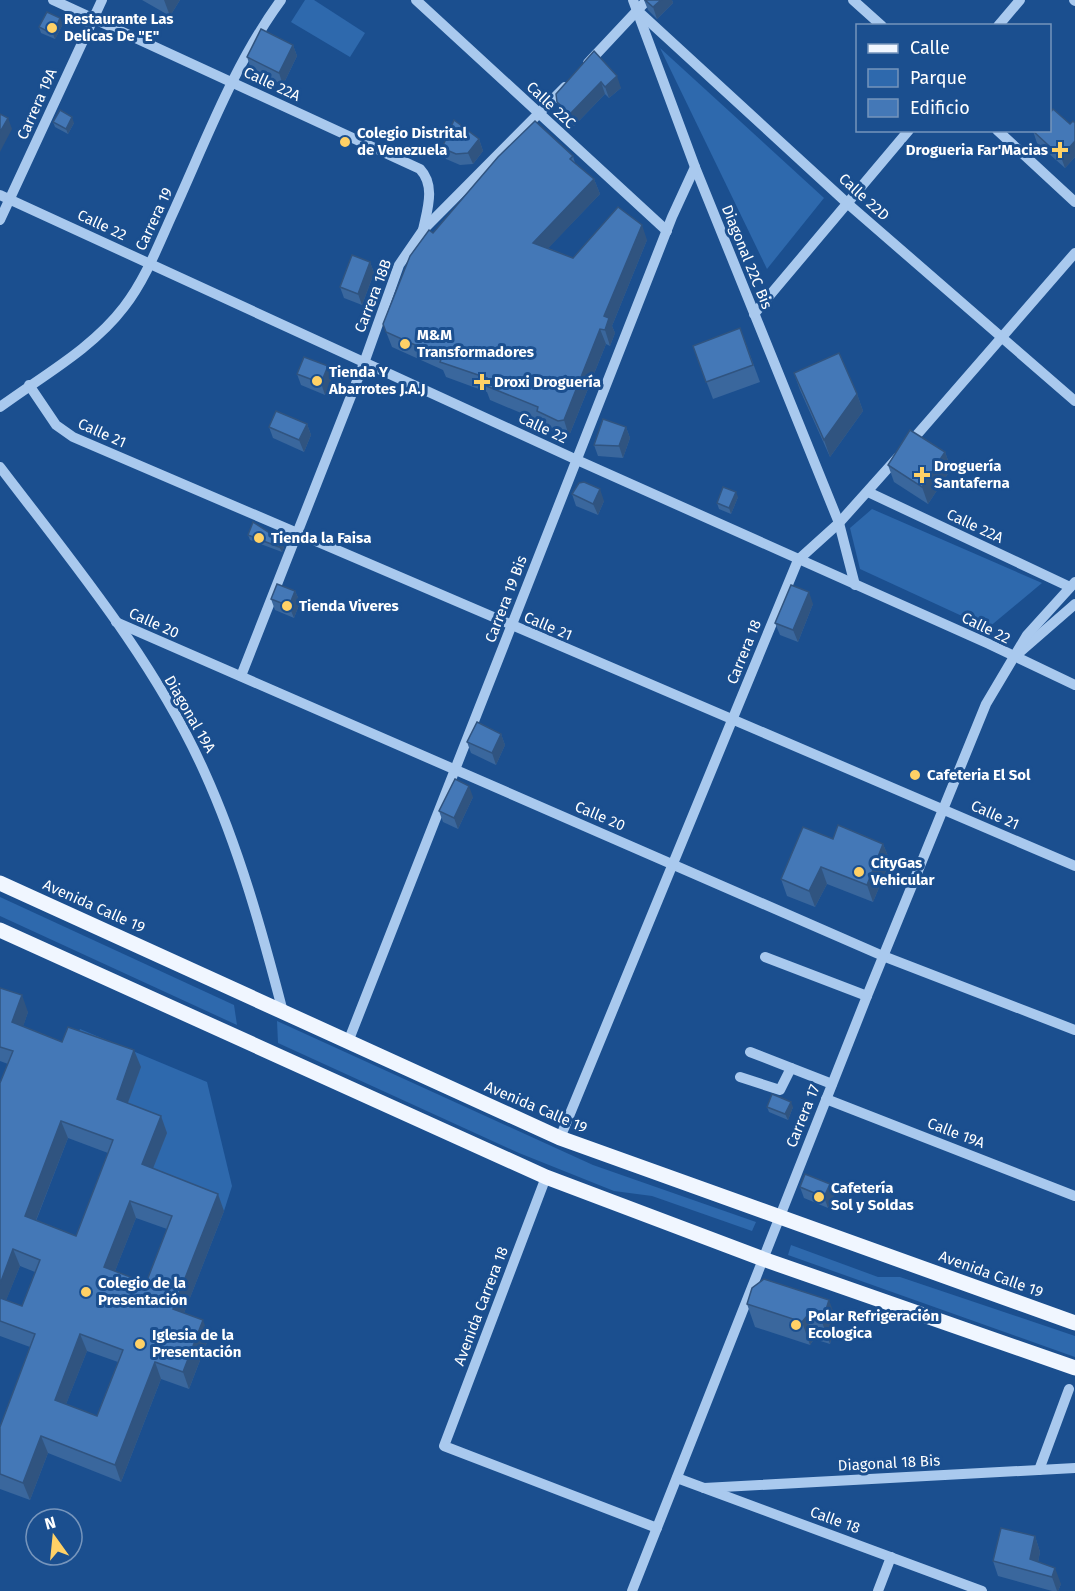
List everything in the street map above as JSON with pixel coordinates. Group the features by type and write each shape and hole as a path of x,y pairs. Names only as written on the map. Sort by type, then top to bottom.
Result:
{"main road":[{"name":"Avenida Calle 19","path":"0,883 560,1138 1075,1323"},
{"path":"0,930 546,1177 763,1259 1075,1368"}],"street":[{"name":"Calle 22A","path":"53,0 420,170 426,176 429,194 423,230"},
{"name":"Carrera 19A","path":"0,220 5,197 102,0"},
{"name":"Carrera 19","path":"0,407 74,353 117,316 150,264 233,83 255,39 281,0"},
{"name":"Calle 22C","path":"416,0 667,231"},
{"name":"Diagonal 22C Bis","path":"633,0 652,57 695,167 839,523 855,585"},
{"path":"580,71 647,0"},
{"path":"854,0 880,24"},
{"path":"1000,24 1020,0"},
{"name":"Calle 22D","path":"637,11 847,203 1075,401"},
{"name":"Carrera 18B","path":"241,676 364,363 399,265 423,230 572,80"},
{"path":"754,314 907,132"},
{"path":"999,132 1075,202"},
{"name":"Carrera 19 Bis","path":"348,1042 672,218 695,167"},
{"name":"Calle 22","path":"5,197 364,363 989,644 1012,657 1075,685"},
{"name":"Carrera 18","path":"560,1138 798,560 839,523 868,492 999,337 1075,253"},
{"name":"Calle 21","path":"29,386 56,425 68,434 296,535 944,808 1075,866"},
{"name":"Diagonal 19A","path":"0,467 116,622 169,705 204,770 231,835 283,1012"},
{"name":"Calle 22A","path":"868,492 1072,585"},
{"name":"Carrera 17","path":"632,1591 867,996 986,704 1027,635 1072,585"},
{"name":"Carrera 17","path":"1012,657 1038,638 1075,604"},
{"name":"Calle 20","path":"116,622 883,956 1075,1030"},
{"path":"765,957 867,996"},
{"path":"750,1052 832,1084"},
{"path":"740,1077 780,1090 791,1068"},
{"name":"Calle 19A","path":"826,1099 1075,1196"},
{"name":"Avenida Carrera 18","path":"546,1177 444,1446 657,1528"},
{"path":"1039,1470 1069,1389"},
{"name":"Diagonal 18 Bis","path":"704,1488 1075,1468"},
{"name":"Calle 18","path":"677,1478 982,1591"},
{"path":"878,1591 891,1557"}],"green space":[{"path":"305,0 314,0 365,33 350,57 291,22"},
{"path":"660,48 824,198 767,269"},
{"path":"872,509 1042,583 988,628 860,569 850,528"},
{"path":"0,897 234,1005 237,1025 0,916"},
{"path":"277,1021 593,1165 756,1222 752,1231 652,1196 614,1191 519,1153 278,1043"},
{"path":"80,1029 207,1082 232,1186 224,1211 148,1181 100,1108 74,1044"},
{"path":"791,1245 878,1277 900,1277 1075,1336 1075,1357 788,1255"}],"building":[{"path":"645,0 661,0 653,7"},
{"path":"47,12 60,18 53,34 39,27"},
{"path":"261,29 293,45 279,73 247,57"},
{"path":"594,51 617,76 605,87 601,82 570,114 557,102 556,94"},
{"path":"1053,109 1070,124 1073,121 1075,123 1075,141 1061,157 1034,132 1051,132"},
{"path":"60,110 72,117 66,129 53,122"},
{"path":"0,114 8,118 0,132"},
{"path":"454,120 479,139 468,153 456,154 442,148"},
{"path":"535,121 573,156 570,159 594,179 533,243 573,258 618,207 642,225 604,316 609,318 605,330 600,329 564,420 558,421 537,411 538,407 484,385 487,378 440,362 442,357 386,332 383,324 410,256 429,230 433,233 498,157"},
{"path":"352,255 370,262 358,294 340,287"},
{"path":"740,328 753,365 706,382 693,346"},
{"path":"839,353 857,394 824,440 794,373"},
{"path":"304,357 328,366 321,383 297,374"},
{"path":"276,411 307,424 299,440 269,427"},
{"path":"603,419 626,427 619,446 594,445"},
{"path":"910,430 945,452 922,487 888,465"},
{"path":"584,482 600,489 593,504 572,494 579,483"},
{"path":"723,487 736,492 729,508 717,503"},
{"path":"253,522 282,541 279,547 248,535"},
{"path":"277,584 295,591 289,606 271,599"},
{"path":"791,585 809,592 793,630 775,623"},
{"path":"477,722 501,734 492,753 467,742"},
{"path":"455,779 469,786 454,818 439,811"},
{"path":"838,825 883,844 867,885 821,867 809,891 781,879 803,827 833,839"},
{"name":"Colegio de la Presentación","path":"0,988 22,995 12,1022 62,1042 68,1027 134,1050 117,1099 161,1116 142,1164 218,1194 173,1309 203,1320 183,1372 155,1362 115,1465 41,1436 23,1483 0,1474 0,1427 35,1334 0,1321 0,1298 22,1306 40,1260 13,1249 0,1284 0,1083 13,1051 0,1047","holes":["61,1121 113,1140 76,1236 25,1216","130,1201 172,1216 146,1283 104,1267","80,1334 123,1350 97,1416 55,1400"]},
{"path":"772,1094 791,1102 785,1114 767,1107"},
{"path":"805,1174 830,1184 824,1197 800,1187"},
{"path":"764,1279 829,1300 822,1322 806,1317 802,1322 747,1304 752,1288"},
{"path":"1001,1528 1035,1536 1030,1559 1055,1568 1052,1577 993,1561"}],"place":[{"name":"Restaurante Las Delicas De \"E\"","path":"52,28"},
{"name":"Colegio Distrital de Venezuela","path":"345,142"},
{"name":"Drogueria Far'Macias","path":"1060,150"},
{"name":"M&M Transformadores","path":"405,344"},
{"name":"Tienda Y Abarrotes J.A.J","path":"317,381"},
{"name":"Droxi Droguería","path":"482,382"},
{"name":"Droguería Santaferna","path":"922,475"},
{"name":"Tienda la Faisa","path":"259,538"},
{"name":"Tienda Viveres","path":"287,606"},
{"name":"Cafeteria El Sol","path":"915,775"},
{"name":"CityGas Vehicular","path":"859,872"},
{"name":"Cafetería Sol y Soldas","path":"819,1197"},
{"name":"Colegio de la Presentación","path":"86,1292"},
{"name":"Polar Refrigeración Ecologica","path":"796,1325"},
{"name":"Iglesia de la Presentación","path":"140,1344"}]}
